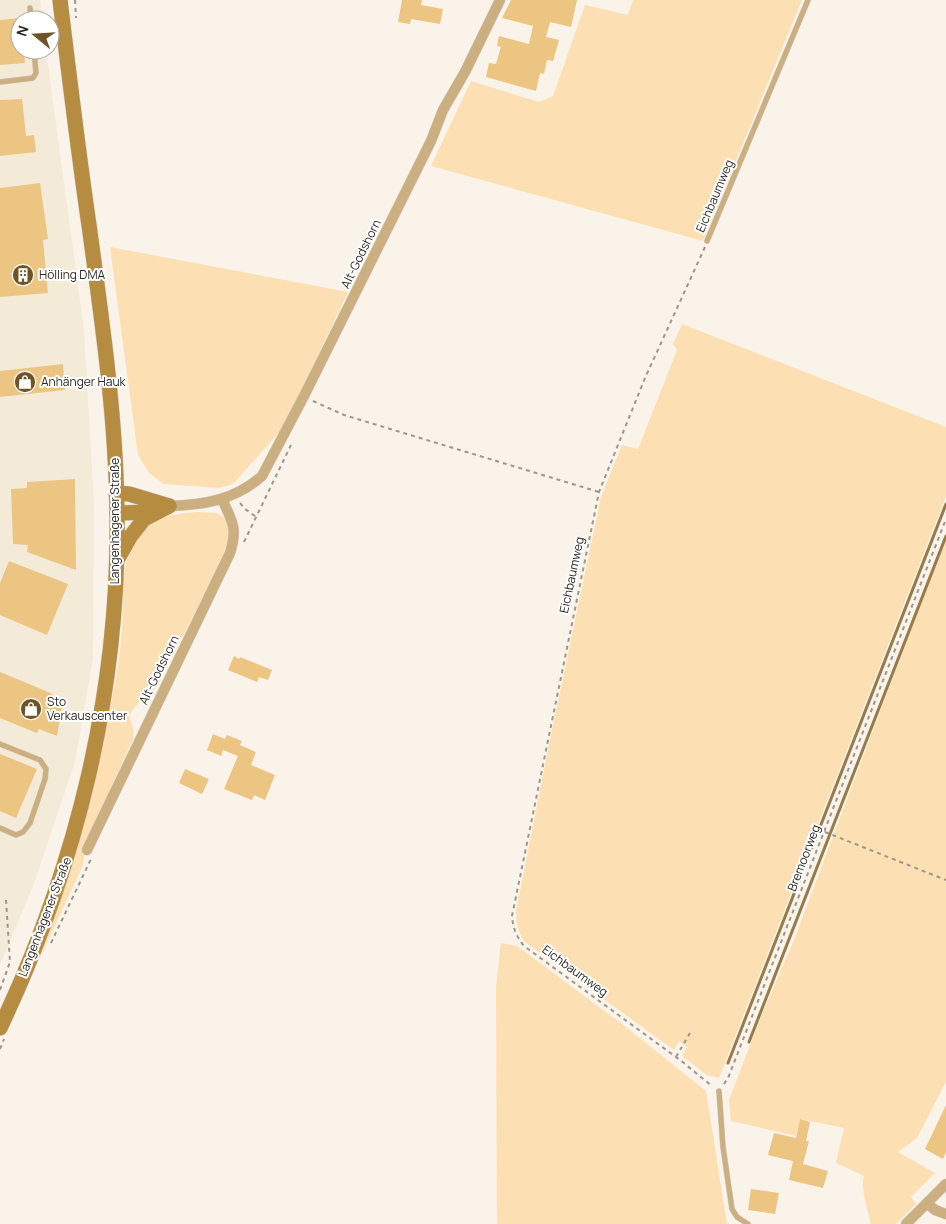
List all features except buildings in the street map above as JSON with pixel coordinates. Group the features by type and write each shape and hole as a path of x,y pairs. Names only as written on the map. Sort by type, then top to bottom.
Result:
{"main road":[{"name":"Langenhagener Straße","path":"2,1034 49,912 68,856 84,797 100,719 114,610 117,513 113,432 102,315 60,0"},
{"path":"116,493 129,494 163,509"},
{"path":"117,513 163,509"},
{"path":"116,561 130,537 144,519 163,509"}],"street":[{"name":"Alt-Godshorn","path":"163,509 222,499 251,486 262,476 304,396 435,131 443,110 465,72 500,0"},
{"name":"Alt-Godshorn","path":"91,852 230,553 235,538 233,523 222,499"},
{"path":"906,1224 946,1184"},
{"path":"927,1204 935,1210 946,1214"}],"lane":[{"name":"Eichbaumweg","path":"707,241 808,0"},
{"path":"0,82 33,78 36,73 35,60"},
{"path":"0,744 40,760 46,769 45,779 30,823 23,832 16,835 0,828"},
{"path":"719,1091 723,1147 732,1209 737,1217 748,1224"}],"path":[{"path":"75,0 76,23"},
{"name":"Eichbaumweg","path":"707,241 646,378 599,492 512,916 513,928 517,938 524,946 676,1057 719,1091"},
{"path":"304,396 344,415 599,492"},
{"path":"235,494 244,509 256,516"},
{"name":"Bremoorweg","path":"719,1091 728,1078 946,519"},
{"path":"825,832 946,880"},
{"path":"47,951 91,852"},
{"path":"0,990 10,962 6,900"},
{"path":"676,1057 690,1033"},
{"path":"0,1049 2,1034"}],"shaded area":[{"path":"0,0 40,0 41,10 10,10 10,60 47,60 84,330 94,506 93,658 75,762 33,886 0,965"},
{"path":"633,0 802,0 703,241 431,166 471,81 539,102 553,96 585,5 628,15"},
{"path":"110,247 348,292 284,427 233,484 218,488 164,484 149,473 138,455"},
{"path":"682,324 946,427 946,496 719,1078 707,1075 682,1056 687,1047 679,1041 674,1050 525,942 519,931 516,911 601,497 622,445 638,449 677,350 673,344"},
{"path":"217,513 222,516 227,522 229,540 213,577 158,685 135,707 129,716 134,730 133,739 86,843 83,865 40,958 86,811 101,753 120,653 124,578 130,550 141,530 156,519 175,514"},
{"path":"946,536 946,1082 917,1138 898,1152 935,1173 911,1197 916,1204 896,1224 871,1224 866,1207 864,1176 836,1163 844,1128 800,1119 796,1136 731,1121 729,1100 762,1014 794,940"},
{"path":"501,943 517,946 626,1027 706,1091 727,1224 497,1224 496,987"}],"waterway":[{"path":"728,1063 946,504"},
{"path":"749,1042 946,536"}],"place":[{"name":"Hölling DMA","path":"23,275"},
{"name":"Anhänger Hauk","path":"25,382"},
{"name":"Sto Verkauscenter","path":"31,709"}]}
